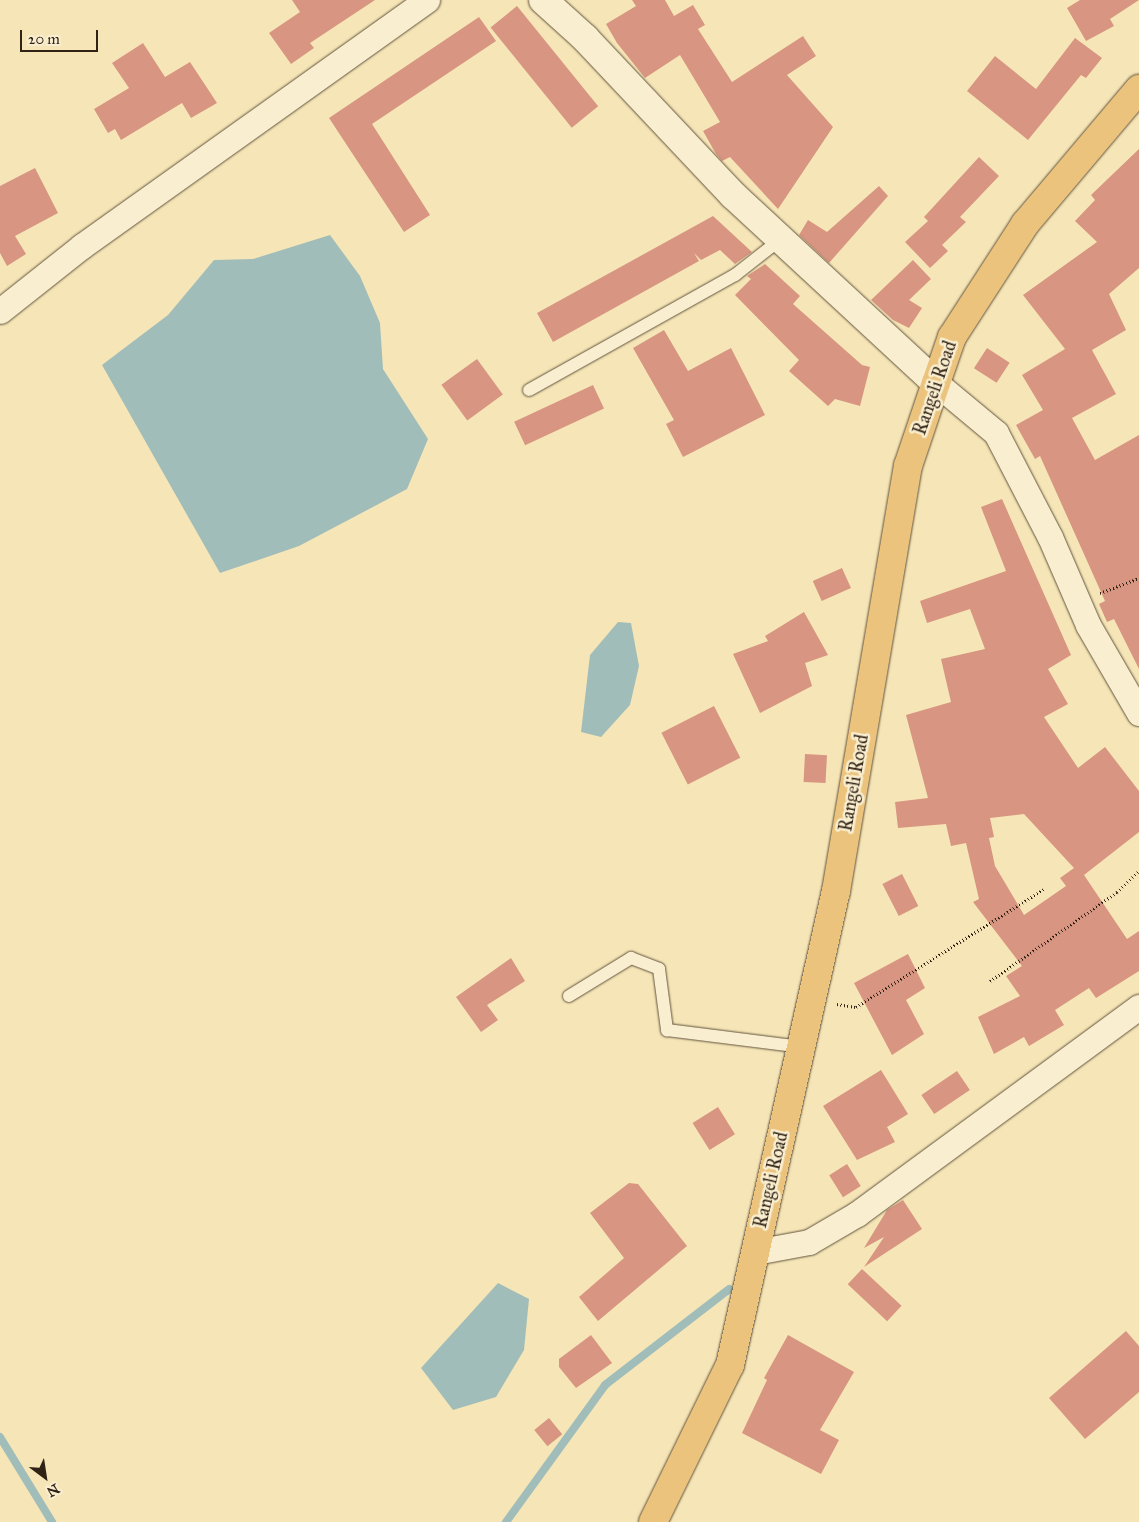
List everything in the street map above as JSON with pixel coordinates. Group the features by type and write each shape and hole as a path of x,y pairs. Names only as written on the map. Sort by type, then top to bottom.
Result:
{"main road":[{"name":"Rangeli Road","path":"653,1522 730,1365 836,891 908,466 936,383 952,337 1025,224 1139,89"}],"street":[{"path":"0,311 82,246 428,0"},
{"path":"543,0 781,239 936,383 996,434 1078,602 1139,713"},
{"path":"755,1252 809,1242 857,1214 1139,1008"}],"lane":[{"path":"529,390 735,276 781,239"},
{"path":"569,996 631,958 659,969 667,1030 801,1047"}],"path":[{"path":"1078,602 1139,578"},
{"path":"990,982 1117,892 1139,871"},
{"path":"811,1000 856,1007 1044,888"}],"water":[{"path":"330,235 360,276 380,323 383,369 428,439 407,489 299,546 220,573 102,365 168,315 214,260 253,259"},
{"path":"618,622 631,623 639,666 630,705 601,737 581,732 590,655"},
{"path":"498,1283 529,1299 524,1350 496,1397 453,1410 421,1368"}],"building":[{"path":"292,0 375,0 310,43 314,48 291,64 269,33 300,12"},
{"path":"632,0 665,0 674,16 693,5 705,25 698,29 732,82 803,36 816,56 787,75 833,127 778,209 730,157 722,161 716,154 703,131 720,122 680,55 645,78 617,43 606,24 636,6"},
{"path":"1080,0 1139,0 1110,19 1114,26 1086,41 1067,8"},
{"path":"517,6 598,106 572,128 491,27"},
{"path":"479,17 496,41 372,124 430,215 404,232 329,118"},
{"path":"1075,38 1102,58 1086,78 1081,75 1028,140 967,91 995,56 1036,89"},
{"path":"143,43 165,77 190,62 217,103 191,118 182,103 121,140 115,129 108,133 94,109 129,88 112,63"},
{"path":"1139,149 1139,268 1109,294 1126,330 1092,350 1116,394 1072,418 1095,460 1139,435 1139,669 1114,619 1107,622 1099,604 1105,601 1040,456 1035,459 1016,425 1043,410 1022,375 1065,349 1023,295 1097,242 1075,221 1095,200 1091,195"},
{"path":"979,157 999,176 960,217 966,222 942,245 948,251 930,268 905,242 928,221 924,217"},
{"path":"35,168 58,213 15,236 26,254 7,266 0,253 0,186"},
{"path":"879,186 888,196 829,263 799,235 808,220 827,232"},
{"path":"713,216 752,252 735,264 720,250 701,260 694,253 699,261 553,342 537,313"},
{"path":"913,260 931,279 909,300 922,308 909,328 893,320 871,300"},
{"path":"765,264 800,296 793,304 862,365 870,367 860,406 835,399 828,406 789,371 799,360 735,295 751,279 747,276"},
{"path":"664,330 688,371 731,348 765,415 683,457 666,424 674,420 633,348"},
{"path":"987,348 1010,363 997,383 974,368"},
{"path":"477,359 503,395 467,420 441,385"},
{"path":"593,385 604,409 525,445 514,422"},
{"path":"1002,499 1071,655 1048,669 1068,704 1044,717 1078,768 1105,747 1139,791 1139,832 1084,875 1127,939 1139,931 1139,971 1096,998 1089,988 1055,1010 1064,1025 1029,1046 1024,1037 994,1054 978,1017 1020,996 1006,976 1022,966 973,902 979,899 966,843 951,846 946,824 898,828 895,802 928,798 906,715 951,702 941,659 985,649 970,609 927,623 920,601 1006,571 981,507","holes":["1024,814 1074,868 1060,878 1066,886 1024,915 995,866 989,838 994,837 990,818"]},
{"path":"842,568 851,588 822,601 813,581"},
{"path":"804,612 828,655 805,663 812,686 760,713 733,654 768,641 765,636"},
{"path":"714,706 740,758 688,784 661,733"},
{"path":"805,754 827,755 826,783 804,782"},
{"path":"902,874 918,906 899,916 882,884"},
{"path":"908,954 925,988 906,1000 924,1034 892,1055 854,983"},
{"path":"511,958 525,981 487,1005 498,1020 481,1032 456,997"},
{"path":"881,1070 908,1114 887,1127 895,1142 857,1160 823,1106"},
{"path":"957,1071 970,1090 934,1114 921,1095"},
{"path":"718,1107 735,1134 710,1150 693,1123"},
{"path":"847,1164 861,1186 843,1197 829,1175"},
{"path":"629,1183 638,1184 687,1246 598,1321 579,1297 624,1258 590,1213"},
{"path":"903,1200 922,1229 864,1267 884,1237 864,1248 887,1210"},
{"path":"862,1269 901,1306 887,1321 848,1284"},
{"path":"1126,1331 1139,1346 1139,1392 1085,1439 1049,1398"},
{"path":"591,1335 612,1363 576,1388 559,1367 559,1359"},
{"path":"788,1335 854,1372 820,1430 839,1440 821,1474 742,1433 767,1380 764,1378"},
{"path":"549,1418 562,1434 547,1446 534,1430"}],"waterway":[{"path":"506,1522 605,1385 729,1289"},
{"path":"0,1437 52,1522"}]}
